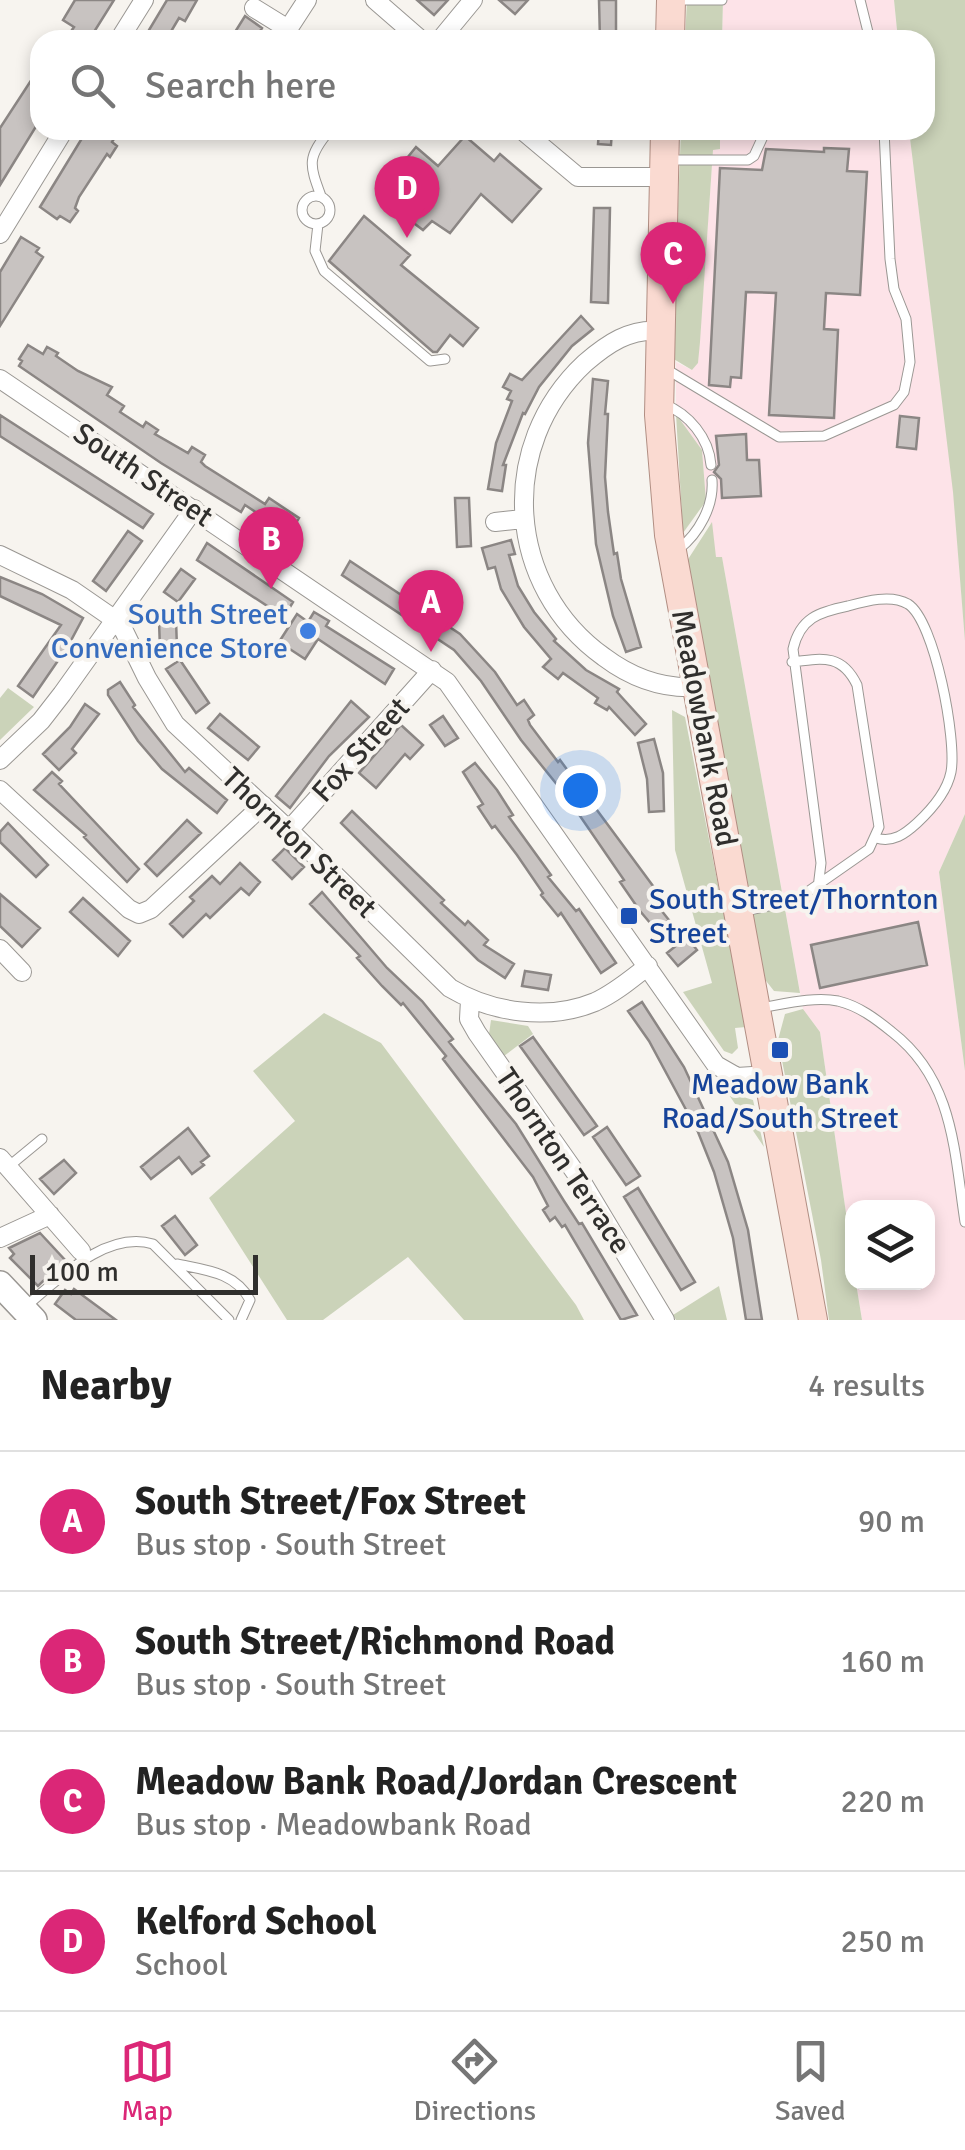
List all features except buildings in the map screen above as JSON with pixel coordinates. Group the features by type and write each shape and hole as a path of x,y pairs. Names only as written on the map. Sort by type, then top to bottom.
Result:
{"main road":[{"path":"670,30 671,0"},
{"name":"Meadowbank Road","path":"665,140 659,366 662,479 696,687 813,1320"}],"street":[{"path":"125,30 144,0"},
{"path":"288,30 307,0"},
{"path":"374,0 403,30"},
{"path":"448,30 473,0"},
{"path":"254,8 279,30"},
{"path":"0,234 58,140"},
{"path":"534,140 578,177 664,169"},
{"path":"660,331 629,334 610,344 564,387 535,441 524,491 523,519 536,574 555,609 588,646 619,668 656,685 696,687"},
{"name":"South Street","path":"0,379 432,670 460,697 716,1065 737,1077 768,1076"},
{"path":"0,760 52,708 194,509"},
{"path":"495,522 523,519"},
{"name":"Thornton Street","path":"0,555 72,590 114,619 124,630 175,724 289,830 434,976 470,1000 520,1011 573,1009 615,992 648,966"},
{"name":"Fox Street","path":"289,830 432,670"},
{"path":"0,790 139,914 150,909 263,806"},
{"path":"0,949 22,972"},
{"name":"Thornton Terrace","path":"470,1000 470,1019 477,1032 582,1182 665,1320"},
{"path":"4,1163 81,1251"},
{"path":"0,1238 50,1215"},
{"path":"0,1284 28,1314"}],"lane":[{"path":"685,0 722,0"},
{"path":"860,0 868,30"},
{"path":"321,196 308,198 302,210 305,219 318,224 326,220 330,211 310,164 323,140"},
{"path":"664,169 748,160 761,140"},
{"path":"659,366 779,437 824,436 894,406 904,392 910,362 906,318 894,289 890,258 884,140"},
{"path":"318,224 315,252 324,271 430,361 445,360"},
{"path":"659,402 674,408 700,433 710,450 711,465"},
{"path":"672,552 682,548 706,514 713,492 712,480"},
{"path":"818,888 821,862 792,662 796,633 806,619 825,611 877,599 905,602 918,613 947,706 953,749 943,792 906,834 892,840 876,838"},
{"path":"738,912 796,900 818,888 869,849 879,826 857,685 850,670 834,660 792,662"},
{"path":"756,1009 836,1001 870,1014 909,1045 936,1081 951,1129 965,1222"},
{"path":"4,1163 42,1139"},
{"path":"28,1314 69,1270 120,1242 137,1239 153,1244 229,1320"},
{"path":"174,1263 218,1272 233,1280 250,1300 241,1320"}],"shaded area":[{"path":"723,0 894,0 897,30 722,30"},
{"path":"720,140 910,140 953,487 965,641 965,814 939,872 965,1071 965,1320 862,1320 857,1290 935,1290 935,1200 845,1200 845,1206 820,1032 803,1009 722,557 716,558 702,450 676,414 676,362 692,370 698,363 713,150 720,149"}],"green space":[{"path":"687,0 723,0 722,30 686,30"},
{"path":"894,0 965,0 965,641 953,492 910,140 935,140 935,30 897,30"},
{"path":"681,140 720,140 720,149 713,150 698,363 692,370 672,358"},
{"path":"676,414 702,450 706,501 683,533"},
{"path":"712,522 716,557 722,557 800,993 774,991 763,977 685,564"},
{"path":"8,688 34,707 0,740 0,698"},
{"path":"672,710 685,717 746,1027 735,1028 738,1048 732,1054 724,1051 683,992 712,983 675,850"},
{"path":"965,814 965,1071 939,872"},
{"path":"803,1009 820,1032 845,1206 845,1290 857,1290 862,1320 829,1320 778,1040 785,1014"},
{"path":"324,1013 381,1043 584,1320 464,1320 408,1257 323,1320 287,1320 209,1198 295,1121 253,1071"},
{"path":"491,1020 528,1026 533,1034 504,1056 489,1034"},
{"path":"727,1092 753,1100 764,1147"},
{"path":"719,1286 727,1320 676,1320 673,1315"}],"place":[{"name":"Kelford School","path":"407,238"},
{"name":"Meadow Bank Road/Jordan Crescent","path":"673,304"},
{"name":"South Street/Richmond Road","path":"271,589"},
{"name":"South Street Convenience Store","path":"308,631"},
{"name":"South Street/Fox Street","path":"431,652"},
{"name":"South Street/Thornton Street","path":"629,916"},
{"name":"Meadow Bank Road/South Street","path":"780,1050"}]}
